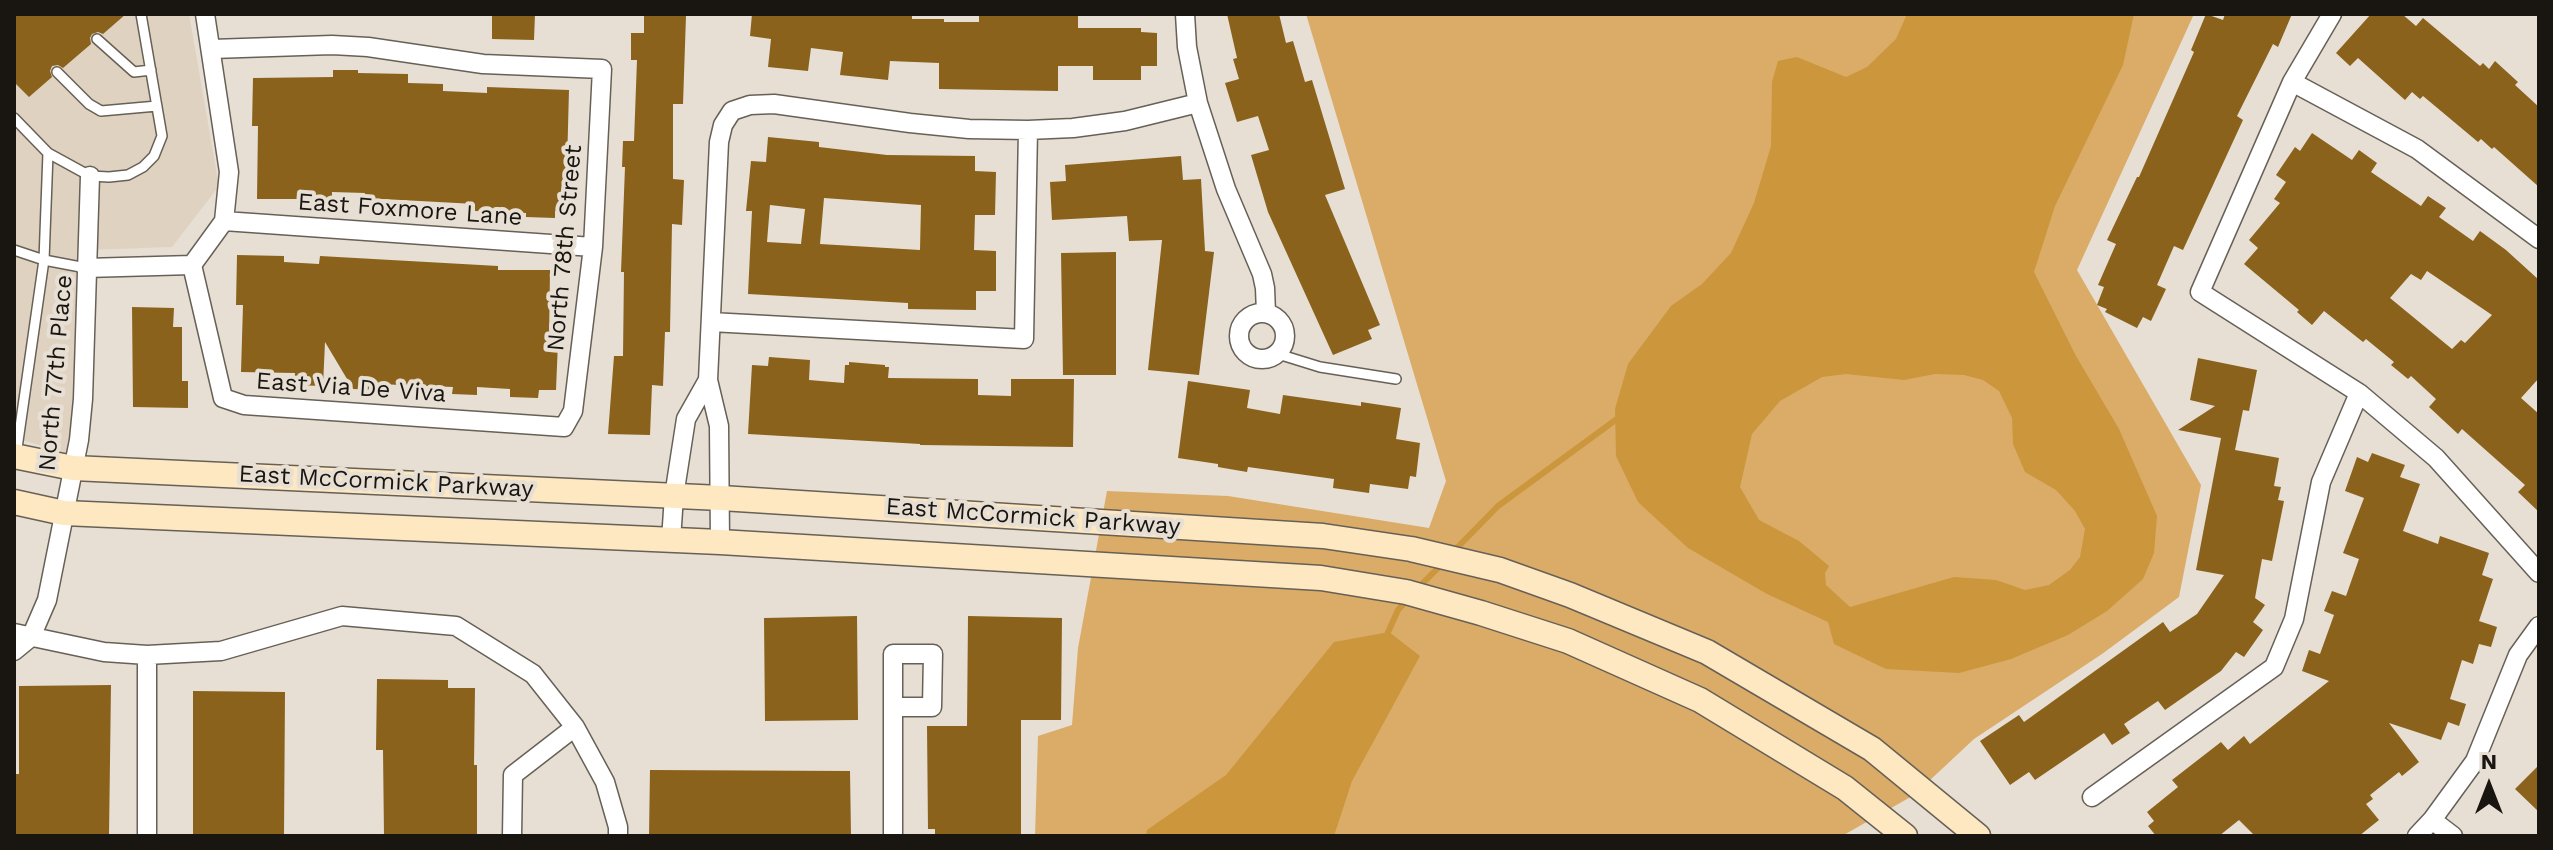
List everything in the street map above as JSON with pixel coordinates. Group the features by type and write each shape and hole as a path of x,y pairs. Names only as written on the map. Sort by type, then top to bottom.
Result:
{"main road":[{"name":"East McCormick Parkway","path":"15,459 73,468 721,498 1323,536 1411,549 1500,570 1570,595 1707,652 1872,749 1978,836"},
{"name":"East McCormick Parkway","path":"14,502 64,513 720,542 1321,578 1406,592 1568,641 1700,700 1845,788 1905,836"}],"street":[{"path":"192,265 224,221 229,172 205,14"},
{"path":"1185,14 1187,47 1198,103 1226,189 1262,274 1266,313"},
{"path":"2332,14 2292,82 2200,292 2359,393 2436,458 2539,573"},
{"name":"North 78th Street","path":"212,49 332,45 368,47 483,64 602,69 593,247 573,411 564,427"},
{"path":"2292,82 2417,149 2539,239"},
{"path":"720,542 719,426 708,380 719,142 723,125 732,111 750,105 774,104 969,129 1028,130 1125,121 1198,103"},
{"path":"711,322 1024,339 1028,130"},
{"path":"86,268 90,176"},
{"name":"East Foxmore Lane","path":"224,221 593,247"},
{"name":"North 77th Place","path":"22,635 47,600 79,440 86,268 192,265"},
{"name":"East Via De Viva","path":"192,265 223,398 244,405 564,427"},
{"path":"1266,313 1278,318 1286,332 1286,340 1278,354 1271,358 1255,359 1248,355 1240,342 1240,328 1256,314 1266,313"},
{"path":"671,540 674,496 686,419 708,380"},
{"path":"2092,797 2274,667 2294,619 2321,482 2359,393"},
{"path":"14,651 22,635 104,652 147,655 221,651 342,616 456,626 533,674 575,727 605,782 618,836"},
{"path":"2417,836 2475,761 2518,655 2539,626"},
{"path":"147,655 147,836"},
{"path":"893,707 893,836"},
{"path":"512,836 513,775 575,727"},
{"path":"2432,820 2453,836"}],"lane":[{"path":"14,118 48,153 90,176 128,175 143,167 154,156 162,136 141,14"},
{"path":"97,39 134,72 151,70"},
{"path":"57,72 89,104 101,111 157,106"},
{"path":"15,459 44,260 48,153"},
{"path":"14,250 44,260 86,268"},
{"path":"1278,354 1320,367 1396,379"}],"shaded area":[{"path":"14,14 189,14 219,186 172,247 88,250 68,453 14,438"},
{"path":"1306,14 2194,14 2077,270 2201,485 2179,597 2102,654 1974,739 1914,795 1842,836 1035,836 1038,736 1072,725 1078,648 1107,491 1228,496 1429,528 1446,481"},
{"path":"1907,14 2134,14 2123,65 2055,206 2034,272 2076,356 2119,429 2157,516 2154,553 2143,579 2107,611 2068,635 2011,659 1959,673 1886,669 1834,644 1828,622 1767,594 1688,548 1638,502 1616,456 1615,409 1628,364 1671,306 1702,284 1731,253 1754,203 1771,146 1772,82 1778,61 1797,57 1846,77 1867,67 1896,39","holes":["1846,374 1904,380 1935,374 1964,375 1983,380 1999,391 2012,418 2013,444 2025,472 2056,490 2075,511 2085,529 2080,557 2070,570 2049,585 2025,590 1996,580 1954,577 1850,607 1826,585 1825,573 1829,566 1799,541 1759,520 1740,487 1752,434 1780,401 1822,377"]},
{"path":"1389,632 1420,656 1352,781 1334,836 1146,836 1147,830 1226,775 1334,642"}],"building":[{"path":"14,14 126,14 103,34 92,34 91,44 63,68 52,66 52,77 29,97 14,82"},
{"path":"492,14 535,14 534,40 492,39"},
{"path":"752,14 912,14 912,19 944,19 944,22 979,22 979,15 1078,15 1078,28 1141,28 1141,32 1157,33 1157,66 1141,66 1141,80 1093,80 1093,66 1058,66 1058,91 939,89 939,63 890,61 888,80 840,75 843,52 811,48 808,71 768,67 771,39 750,36"},
{"path":"1227,14 1279,14 1286,43 1293,41 1305,82 1312,80 1345,189 1325,195 1380,325 1368,330 1372,339 1333,355 1268,212 1251,155 1269,150 1258,116 1237,122 1225,83 1239,79"},
{"path":"2206,14 2223,20 2225,14 2292,14 2278,47 2273,44 2237,116 2243,120 2183,250 2174,246 2157,285 2166,289 2151,321 2143,317 2137,328 2097,305 2104,287 2098,285 2116,244 2107,240 2139,177 2194,52 2191,50"},
{"path":"2371,14 2402,14 2416,26 2423,18 2480,66 2483,63 2489,69 2495,61 2518,82 2515,85 2539,107 2539,187 2494,147 2492,149 2481,139 2478,142 2423,96 2420,99 2412,92 2405,100 2358,58 2350,66 2336,53"},
{"path":"644,15 686,16 683,104 673,104 673,179 684,180 682,225 672,224 670,332 665,332 663,386 652,385 650,435 608,434 614,356 623,356 623,141 634,141 637,60 631,60 631,33 644,33"},
{"path":"333,70 408,74 408,83 443,84 443,91 487,93 487,87 569,90 567,165 575,165 573,212 555,211 555,218 526,217 526,213 475,211 475,204 364,198 365,193 332,192 332,199 257,199 258,126 252,126 253,78 333,77"},
{"path":"2312,133 2352,160 2359,150 2377,163 2371,172 2421,206 2428,196 2446,208 2439,217 2473,241 2480,231 2539,280 2539,378 2521,398 2539,414 2539,512 2518,492 2525,485 2462,429 2458,434 2429,407 2436,399 2411,376 2408,379 2391,365 2394,362 2366,339 2363,342 2324,311 2312,325 2297,312 2299,310 2244,264 2258,248 2249,240 2280,203 2274,199 2286,182 2276,175 2295,147 2300,151","holes":["2427,271 2492,315 2465,343 2461,340 2452,349 2390,298 2411,274 2421,280"]},
{"path":"768,137 819,142 819,147 887,155 975,156 975,171 996,172 995,215 975,215 974,250 996,251 996,291 976,291 976,310 908,309 908,303 748,294 752,211 746,211 751,161 766,162","holes":["824,198 921,205 920,250 820,244","770,205 805,209 801,244 767,242"]},
{"path":"1181,156 1183,180 1201,179 1205,251 1214,252 1199,375 1148,370 1162,240 1129,241 1127,216 1052,220 1050,182 1066,181 1065,165"},
{"path":"1116,252 1116,375 1063,375 1061,253"},
{"path":"237,255 284,256 284,262 319,264 320,256 498,266 498,270 550,270 549,342 558,342 556,390 539,390 538,398 510,397 510,389 477,387 477,395 452,394 453,387 377,384 377,390 353,389 325,342 323,386 294,385 295,373 241,372 243,305 236,305"},
{"path":"132,307 174,308 173,327 182,327 182,381 188,381 188,408 133,407"},
{"path":"769,357 810,360 809,380 844,383 845,365 849,362 885,365 889,367 888,378 978,379 978,395 1011,396 1011,379 1074,379 1073,447 920,445 748,434 752,365 768,366"},
{"path":"2198,358 2257,370 2249,411 2243,410 2235,450 2279,458 2274,486 2281,487 2278,500 2284,501 2272,561 2262,559 2255,598 2265,605 2253,622 2263,630 2244,657 2236,652 2221,671 2165,710 2158,701 2124,724 2130,733 2112,745 2104,733 2035,780 2029,772 2010,785 1980,741 2019,715 2024,722 2163,622 2170,632 2197,614 2224,575 2196,570 2221,438 2178,430 2215,406 2190,400"},
{"path":"1188,381 1250,390 1247,408 1280,414 1283,395 1401,408 1396,439 1420,443 1416,477 1410,476 1408,489 1370,484 1369,493 1333,488 1334,479 1248,467 1247,472 1178,458"},
{"path":"2372,453 2405,465 2400,477 2420,484 2403,531 2438,544 2440,536 2489,553 2482,575 2493,579 2479,621 2497,627 2491,647 2479,644 2473,664 2462,660 2450,699 2466,704 2459,726 2448,722 2441,740 2389,723 2419,762 2402,776 2399,772 2370,795 2373,799 2366,804 2379,820 2359,836 2255,836 2239,820 2219,836 2156,836 2148,826 2154,821 2147,812 2178,787 2172,780 2221,742 2228,750 2244,736 2250,744 2329,681 2302,671 2309,650 2320,654 2334,615 2324,611 2332,591 2346,596 2359,559 2343,553 2364,498 2345,491 2357,457 2368,462"},
{"path":"857,616 858,720 765,721 764,618"},
{"path":"968,616 1062,618 1061,720 1021,720 1021,836 935,836 935,829 928,829 927,726 967,726"},
{"path":"377,679 448,680 448,688 475,688 477,836 384,836 383,750 376,750"},
{"path":"111,685 109,836 14,836 14,774 19,774 19,686"},
{"path":"193,691 285,692 284,836 193,836"},
{"path":"2539,765 2539,812 2515,789"},
{"path":"650,770 850,771 851,836 649,836"}],"waterway":[{"path":"1453,552 1498,506 1621,416"},
{"path":"1417,589 1443,563"},
{"path":"1385,639 1398,610 1407,600"}]}
